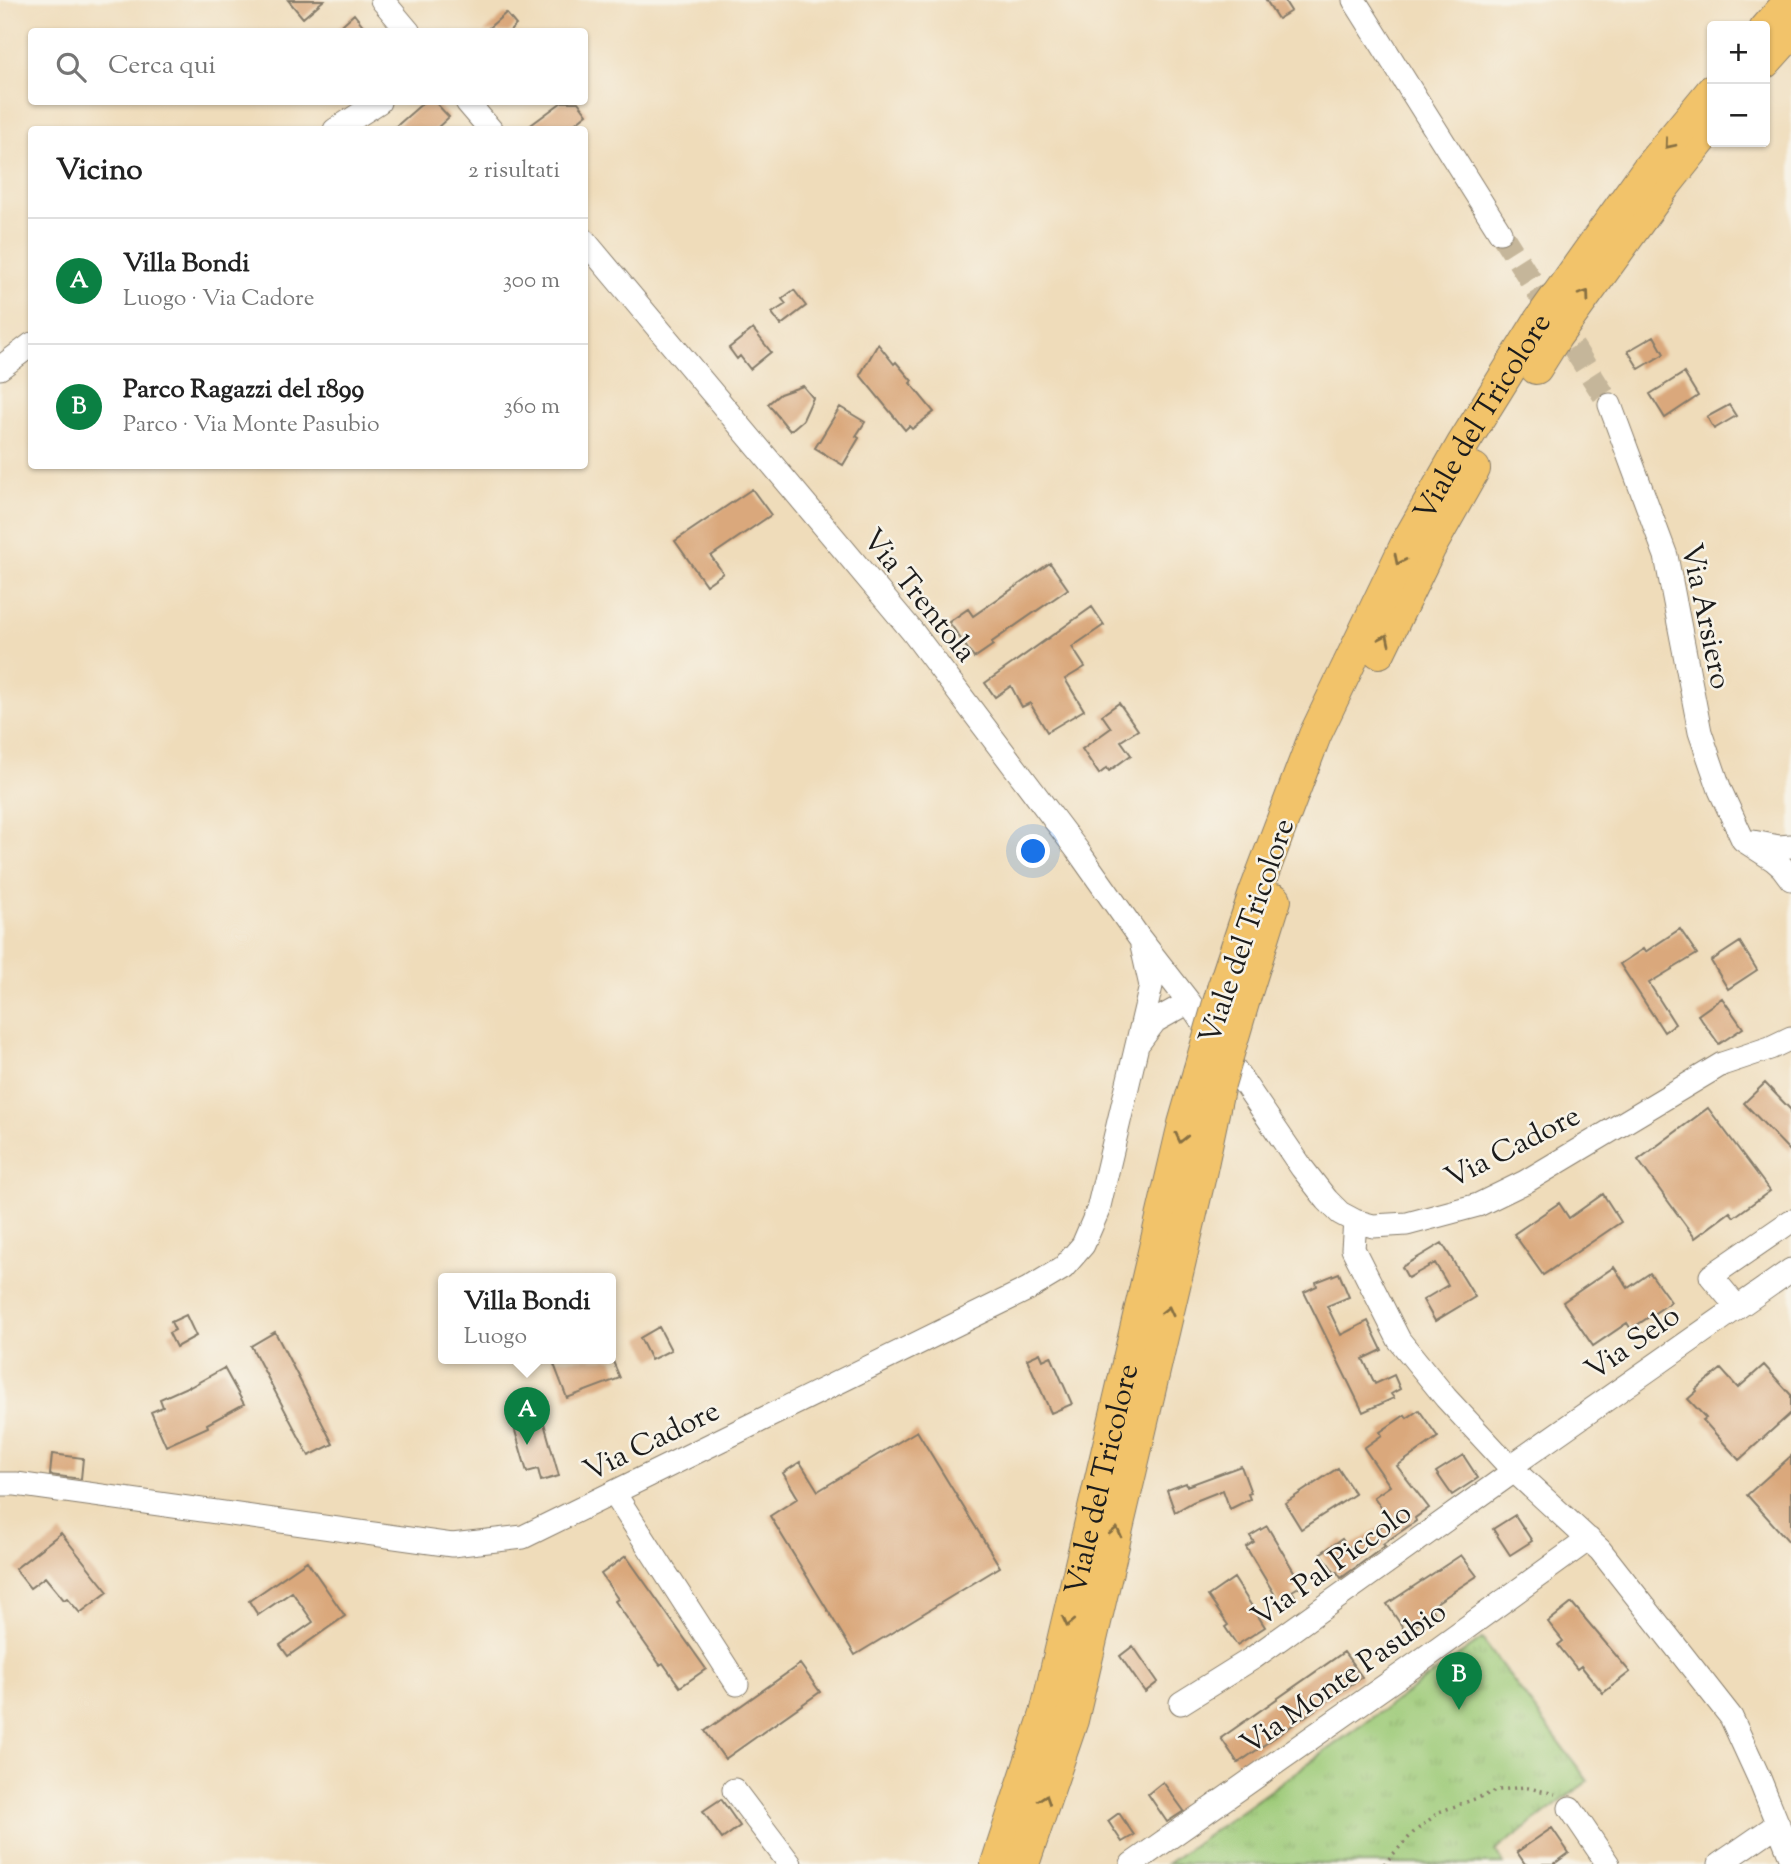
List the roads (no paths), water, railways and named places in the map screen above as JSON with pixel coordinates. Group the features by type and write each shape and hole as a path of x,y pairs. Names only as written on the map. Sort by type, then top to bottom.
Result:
{"highway":[{"path":"1769,21 1783,0"},
{"path":"1770,22 1791,0"},
{"path":"1770,58 1791,36"},
{"name":"Viale del Tricolore","path":"1023,1864 1072,1720 1199,1179 1209,1078 1233,994 1255,893 1315,735 1408,541 1463,444 1540,320 1647,170 1707,97"},
{"name":"Viale del Tricolore","path":"1233,994 1275,899 1333,744 1429,550 1482,454 1556,336 1665,185 1707,132"},
{"name":"Viale del Tricolore","path":"997,1864 1046,1714 1184,1124 1209,1078"}],"street":[{"path":"382,0 406,28"},
{"path":"1354,0 1500,232"},
{"path":"341,126 374,105"},
{"path":"470,105 488,126"},
{"name":"Via Trentola","path":"588,245 912,631 1189,1002"},
{"path":"0,368 28,347"},
{"name":"Via Arsiero","path":"1610,405 1665,556 1700,732 1720,790 1743,840"},
{"path":"1743,840 1760,845 1791,846"},
{"path":"1743,840 1774,860 1791,879"},
{"name":"Via Cadore","path":"0,1485 16,1484 452,1545 523,1537 1028,1289 1063,1268 1083,1245 1098,1210 1138,1044 1151,986 1140,939"},
{"path":"1189,1002 1302,1168 1327,1200 1340,1213 1355,1221 1353,1249 1399,1340 1446,1398 1512,1469 1600,1549 1731,1717 1791,1857"},
{"name":"Via Cadore","path":"1138,1044 1155,1021 1189,1002"},
{"name":"Via Cadore","path":"1355,1221 1373,1226 1407,1224 1478,1205 1525,1182 1722,1064 1780,1047 1791,1038"},
{"path":"1737,1307 1711,1276 1791,1221"},
{"name":"Via Selo","path":"1512,1469 1791,1270"},
{"name":"Via Pal Piccolo","path":"1181,1703 1253,1658 1512,1469"},
{"path":"614,1493 737,1684"},
{"name":"Via Monte Pasubio","path":"1132,1864 1589,1539"},
{"path":"734,1790 790,1864"},
{"path":"1570,1808 1608,1864"},
{"path":"1720,1864 1778,1824"}],"tunnel":[{"path":"1500,232 1610,405"}],"place":[{"name":"Villa Bondi","path":"527,1445"},
{"name":"Parco Ragazzi del 1899","path":"1459,1710"}]}
